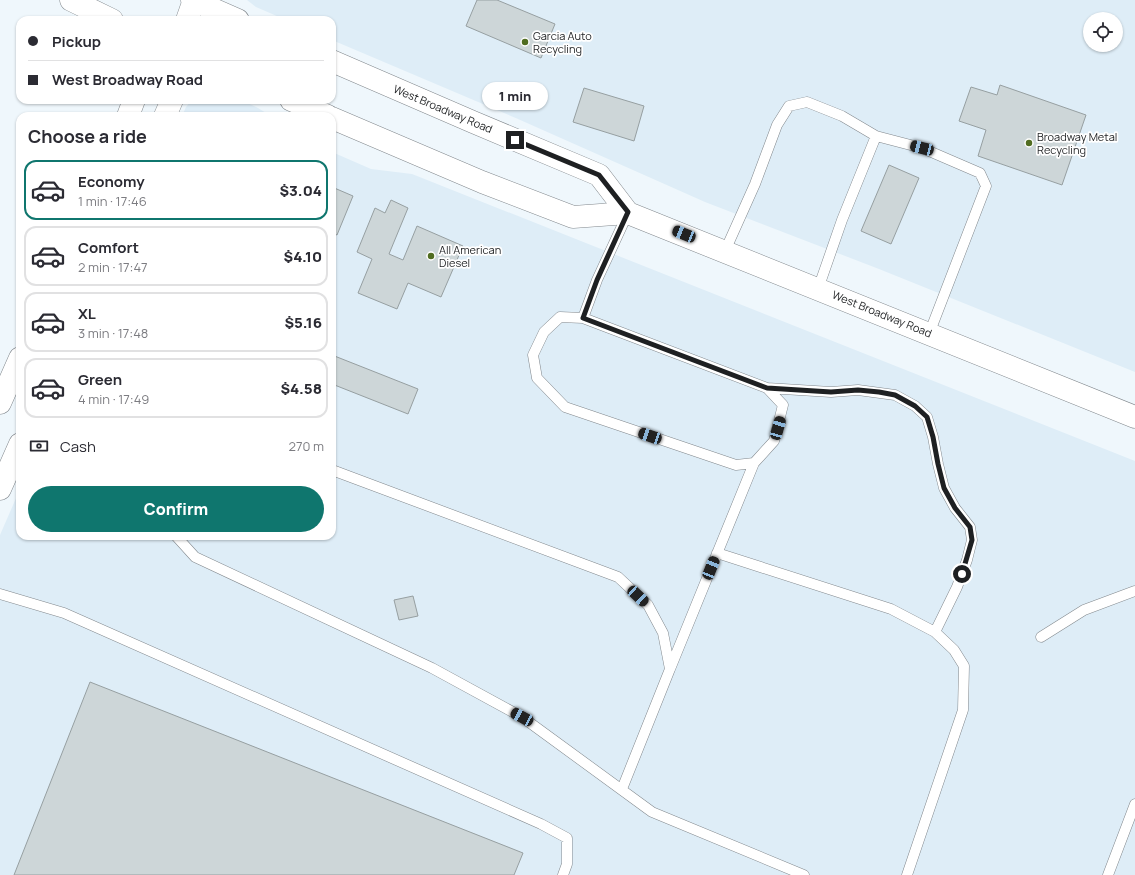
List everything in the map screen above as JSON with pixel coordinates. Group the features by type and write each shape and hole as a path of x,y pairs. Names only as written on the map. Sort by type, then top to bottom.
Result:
{"main road":[{"path":"71,0 104,16"},
{"path":"192,5 226,16"},
{"name":"West Broadway Road","path":"336,63 599,175 628,212"},
{"path":"300,104 319,112"},
{"name":"West Broadway Road","path":"336,120 482,182 573,217 628,212 1135,417"},
{"path":"0,403 16,367"},
{"path":"0,489 16,453"}],"lane":[{"path":"725,251 755,184 777,125 789,106 806,102 842,116 862,126 876,136 922,148 980,173 986,186 930,334"},
{"path":"818,289 842,220 876,136"},
{"path":"583,318 597,280 628,212"},
{"path":"754,463 736,466 565,407 537,378 533,355 544,332 560,317 583,318 767,388 831,392 858,390 895,395 915,406 927,417 944,488 955,508 970,527 972,540 967,560 957,587 935,632"},
{"path":"622,789 754,463 774,441 783,405 767,388"},
{"path":"336,471 618,577 648,605 662,633 670,669"},
{"path":"180,540 195,557 432,668 522,717 652,812 804,875"},
{"path":"717,553 891,609 935,632 954,650 964,666 962,710 907,875"},
{"path":"1041,637 1084,610 1135,591"},
{"path":"0,594 64,613 541,824 567,838 567,864 563,875"},
{"path":"1108,875 1135,804"}],"shaded area":[{"path":"247,0 1135,0 1135,372 879,269 705,202 518,119 336,42 336,16 277,16 256,7"},
{"path":"189,104 250,104 264,112 184,112"},
{"path":"336,154 371,169 412,174 1135,461 1135,875 0,875 0,535 16,498 16,540 336,540"}],"building":[{"name":"Garcia Auto Recycling","path":"477,0 497,0 555,24 541,58 466,26"},
{"name":"Broadway Metal Recycling","path":"1000,85 1086,115 1062,185 978,156 986,130 959,121 971,87 997,95"},
{"path":"584,88 644,106 634,141 573,122"},
{"path":"889,165 919,178 891,244 861,231"},
{"path":"336,189 353,196 336,235"},
{"name":"All American Diesel","path":"391,200 408,208 389,254 403,260 417,226 463,246 441,297 408,283 397,309 358,293 372,259 357,252 375,208 385,213"},
{"path":"336,357 418,389 408,414 336,386"},
{"path":"413,596 418,616 399,620 394,600"},
{"path":"90,682 523,853 514,875 14,875"}],"place":[{"name":"Garcia Auto Recycling","path":"525,42"},
{"name":"Broadway Metal Recycling","path":"1029,143"},
{"name":"All American Diesel","path":"431,256"}],"route":[{"path":"515,140 599,175 628,212 597,280 583,318 767,388 831,392 858,390 879,392 895,395 915,406 927,417 944,488 955,508 970,527 972,540 962,574"}]}
